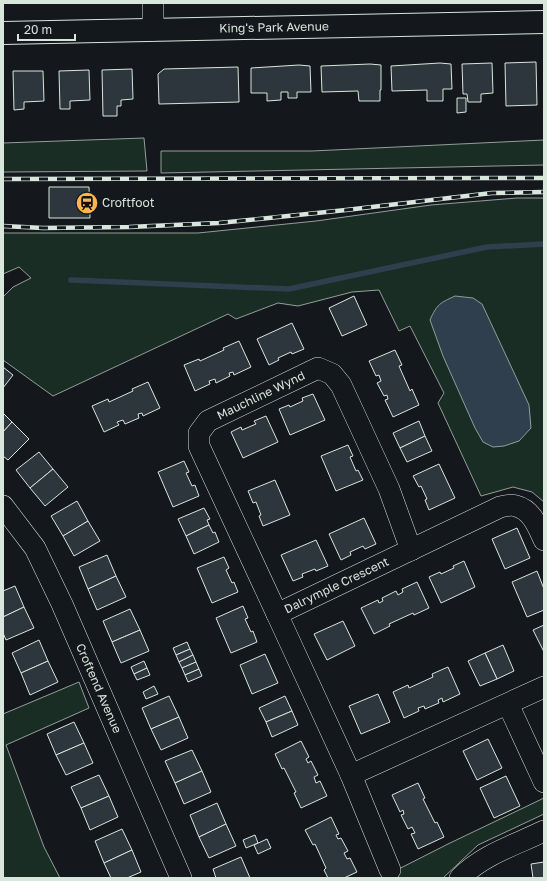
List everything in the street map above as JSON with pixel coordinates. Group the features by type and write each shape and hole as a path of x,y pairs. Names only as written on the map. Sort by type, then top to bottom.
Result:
{"main road":[{"name":"King's Park Avenue","path":"3,33 544,22"}],"street":[{"path":"153,3 153,30"},
{"name":"Mauchline Wynd","path":"277,614 199,446 199,433 208,421 318,368 332,374 341,385 389,489 411,550"},
{"name":"Dalrymple Crescent","path":"390,870 350,775 277,614 500,507 516,505 527,512 535,522 544,540"},
{"name":"Croftend Avenue","path":"3,506 35,548 59,597 181,878"},
{"path":"350,775 544,687"},
{"path":"508,704 544,782"},
{"path":"460,878 468,869 484,859 544,831"}],"green space":[{"path":"144,138 147,171 3,172 3,143"},
{"path":"544,140 544,165 161,173 161,151 312,151"},
{"path":"517,198 544,198 544,502 532,492 513,487 481,496 438,403 444,393 410,326 399,331 379,290 352,292 298,306 278,303 236,319 228,314 53,396 3,360 3,297 13,287 31,278 19,267 3,274 3,233 198,233 316,221 431,205"},
{"path":"79,682 89,708 6,745 44,847 60,878 3,878 3,714"},
{"path":"544,798 544,814 478,845 443,878 381,878 448,844"}],"water":[{"path":"455,296 473,298 482,304 529,405 531,428 519,441 504,446 493,447 483,442 475,428 443,356 430,320 435,310 440,305 446,300"}],"building":[{"path":"536,62 537,105 506,106 505,63"},
{"path":"440,63 451,64 452,89 443,89 443,101 427,101 427,90 392,91 391,66"},
{"path":"492,63 493,93 481,94 481,102 468,102 467,94 463,94 462,64"},
{"path":"299,65 310,66 311,92 297,92 297,98 288,98 288,92 281,92 281,100 267,101 267,93 251,93 251,68"},
{"path":"381,65 380,101 359,101 358,91 322,92 321,66"},
{"path":"238,67 239,102 159,104 158,74 164,69"},
{"path":"132,69 133,99 121,100 121,106 117,106 117,116 103,116 102,70"},
{"path":"89,70 90,100 70,101 70,109 60,109 59,71"},
{"path":"13,71 43,71 44,101 24,102 24,109 14,110"},
{"path":"457,98 466,98 466,112 457,113"},
{"path":"49,187 89,187 90,218 49,218"},
{"path":"354,296 367,325 342,336 329,308"},
{"path":"292,323 304,349 292,354 291,352 278,358 279,360 269,365 257,339"},
{"path":"239,341 251,367 234,375 233,372 229,373 230,376 216,383 215,379 209,381 210,384 195,391 184,365 199,359 200,361"},
{"path":"395,350 402,365 399,366 410,391 412,389 419,405 393,417 385,400 388,399 387,395 384,396 377,383 381,381 379,375 376,376 369,361"},
{"path":"3,367 13,375 3,388"},
{"path":"148,382 160,408 143,416 142,413 138,414 139,418 125,424 123,420 117,422 119,425 104,432 92,406 108,399 109,402"},
{"path":"313,394 325,420 290,435 279,409 289,405 290,407 303,401 302,398"},
{"path":"3,413 12,422 3,432"},
{"path":"266,416 278,442 243,458 231,432 241,427 242,430 256,424 254,421"},
{"path":"419,421 425,436 400,448 393,433"},
{"path":"12,422 29,439 8,460 3,456 3,432"},
{"path":"425,436 432,451 407,462 400,448"},
{"path":"348,445 353,456 350,457 356,471 358,470 363,480 336,491 321,456"},
{"path":"39,452 53,469 30,488 16,470"},
{"path":"184,461 189,472 186,473 192,486 195,485 199,496 173,507 158,472"},
{"path":"439,464 455,498 429,510 425,500 427,499 421,486 419,487 413,476"},
{"path":"53,469 68,487 45,506 30,488"},
{"path":"275,480 290,515 263,526 256,502 253,503 248,491"},
{"path":"77,501 88,521 63,536 51,516"},
{"path":"204,508 210,519 207,520 209,525 186,536 178,519"},
{"path":"364,518 376,544 365,549 363,546 350,552 351,555 341,560 329,534"},
{"path":"88,521 100,541 74,556 63,536"},
{"path":"209,525 213,533 215,532 219,542 194,554 186,536"},
{"path":"517,528 530,558 505,569 492,539"},
{"path":"316,540 328,566 316,571 315,569 302,574 303,577 293,581 281,555"},
{"path":"107,555 116,576 88,589 79,567"},
{"path":"224,557 229,568 226,570 232,583 234,582 238,592 212,603 197,568"},
{"path":"464,561 475,587 441,603 429,577 440,572 441,574"},
{"path":"537,571 544,589 544,610 527,617 512,582"},
{"path":"116,576 126,597 97,610 88,589"},
{"path":"417,582 429,608 414,615 413,613 389,624 390,626 374,634 361,608 378,600 379,603 383,601 382,598 396,591 398,595 403,592 402,589"},
{"path":"15,586 24,607 3,617 3,591"},
{"path":"243,606 248,618 245,619 251,632 253,631 257,642 231,653 216,618"},
{"path":"24,607 34,628 6,640 3,633 3,617"},
{"path":"130,609 140,630 112,642 103,621"},
{"path":"343,621 355,646 327,660 314,634"},
{"path":"544,625 544,652 533,630"},
{"path":"140,630 149,651 121,663 112,642"},
{"path":"39,640 48,661 21,673 12,653"},
{"path":"187,642 190,649 176,655 173,648"},
{"path":"503,645 514,671 497,679 485,653"},
{"path":"190,649 193,655 179,662 176,655"},
{"path":"485,653 497,679 480,686 468,661"},
{"path":"265,654 278,683 252,694 240,665"},
{"path":"193,655 196,662 182,668 179,662"},
{"path":"48,661 58,682 30,695 21,673"},
{"path":"144,661 147,668 134,674 131,667"},
{"path":"196,662 199,669 185,675 182,668"},
{"path":"448,667 460,694 443,702 442,698 438,700 439,703 425,709 424,706 418,708 419,711 404,718 393,692 408,685 409,688 433,677 432,674"},
{"path":"147,668 150,675 137,680 134,674"},
{"path":"199,669 202,676 188,682 185,675"},
{"path":"154,686 158,694 146,699 143,692"},
{"path":"378,694 390,722 361,734 349,706"},
{"path":"169,696 179,717 151,729 142,708"},
{"path":"285,696 292,711 266,722 259,708"},
{"path":"292,711 298,725 272,737 266,722"},
{"path":"179,717 188,738 161,750 151,729"},
{"path":"74,722 84,743 56,755 47,734"},
{"path":"488,739 502,768 477,780 463,751"},
{"path":"301,741 309,757 306,759 308,763 311,761 318,775 314,777 316,783 320,781 327,796 301,808 294,793 296,792 275,754"},
{"path":"84,743 93,763 66,775 56,755"},
{"path":"192,750 202,771 175,783 165,761"},
{"path":"202,771 211,792 184,804 175,783"},
{"path":"99,775 109,796 81,808 71,787"},
{"path":"506,776 520,806 494,818 480,788"},
{"path":"418,783 425,798 423,799 444,837 418,849 411,834 415,833 412,827 408,829 401,815 404,814 403,810 400,812 392,795"},
{"path":"109,796 118,817 90,830 81,808"},
{"path":"217,803 226,824 199,837 190,815"},
{"path":"331,817 339,834 336,835 338,839 341,838 348,851 344,853 347,859 350,858 357,872 344,878 328,878 324,870 326,868 315,844 313,845 305,830"},
{"path":"226,824 236,846 209,858 199,837"},
{"path":"122,829 132,850 104,863 95,841"},
{"path":"255,835 258,843 246,848 243,840"},
{"path":"267,839 271,848 258,854 254,845"},
{"path":"132,850 141,872 127,878 111,878 104,863"},
{"path":"241,857 250,878 216,878 213,869"},
{"path":"544,862 544,878 533,878 531,864"}],"waterway":[{"path":"71,280 289,289 487,247 544,244"}],"railway":[{"path":"3,179 544,178"},
{"path":"3,226 43,228 129,227 219,223 492,193 544,192"}],"place":[{"name":"Croftfoot","path":"87,203"}]}
